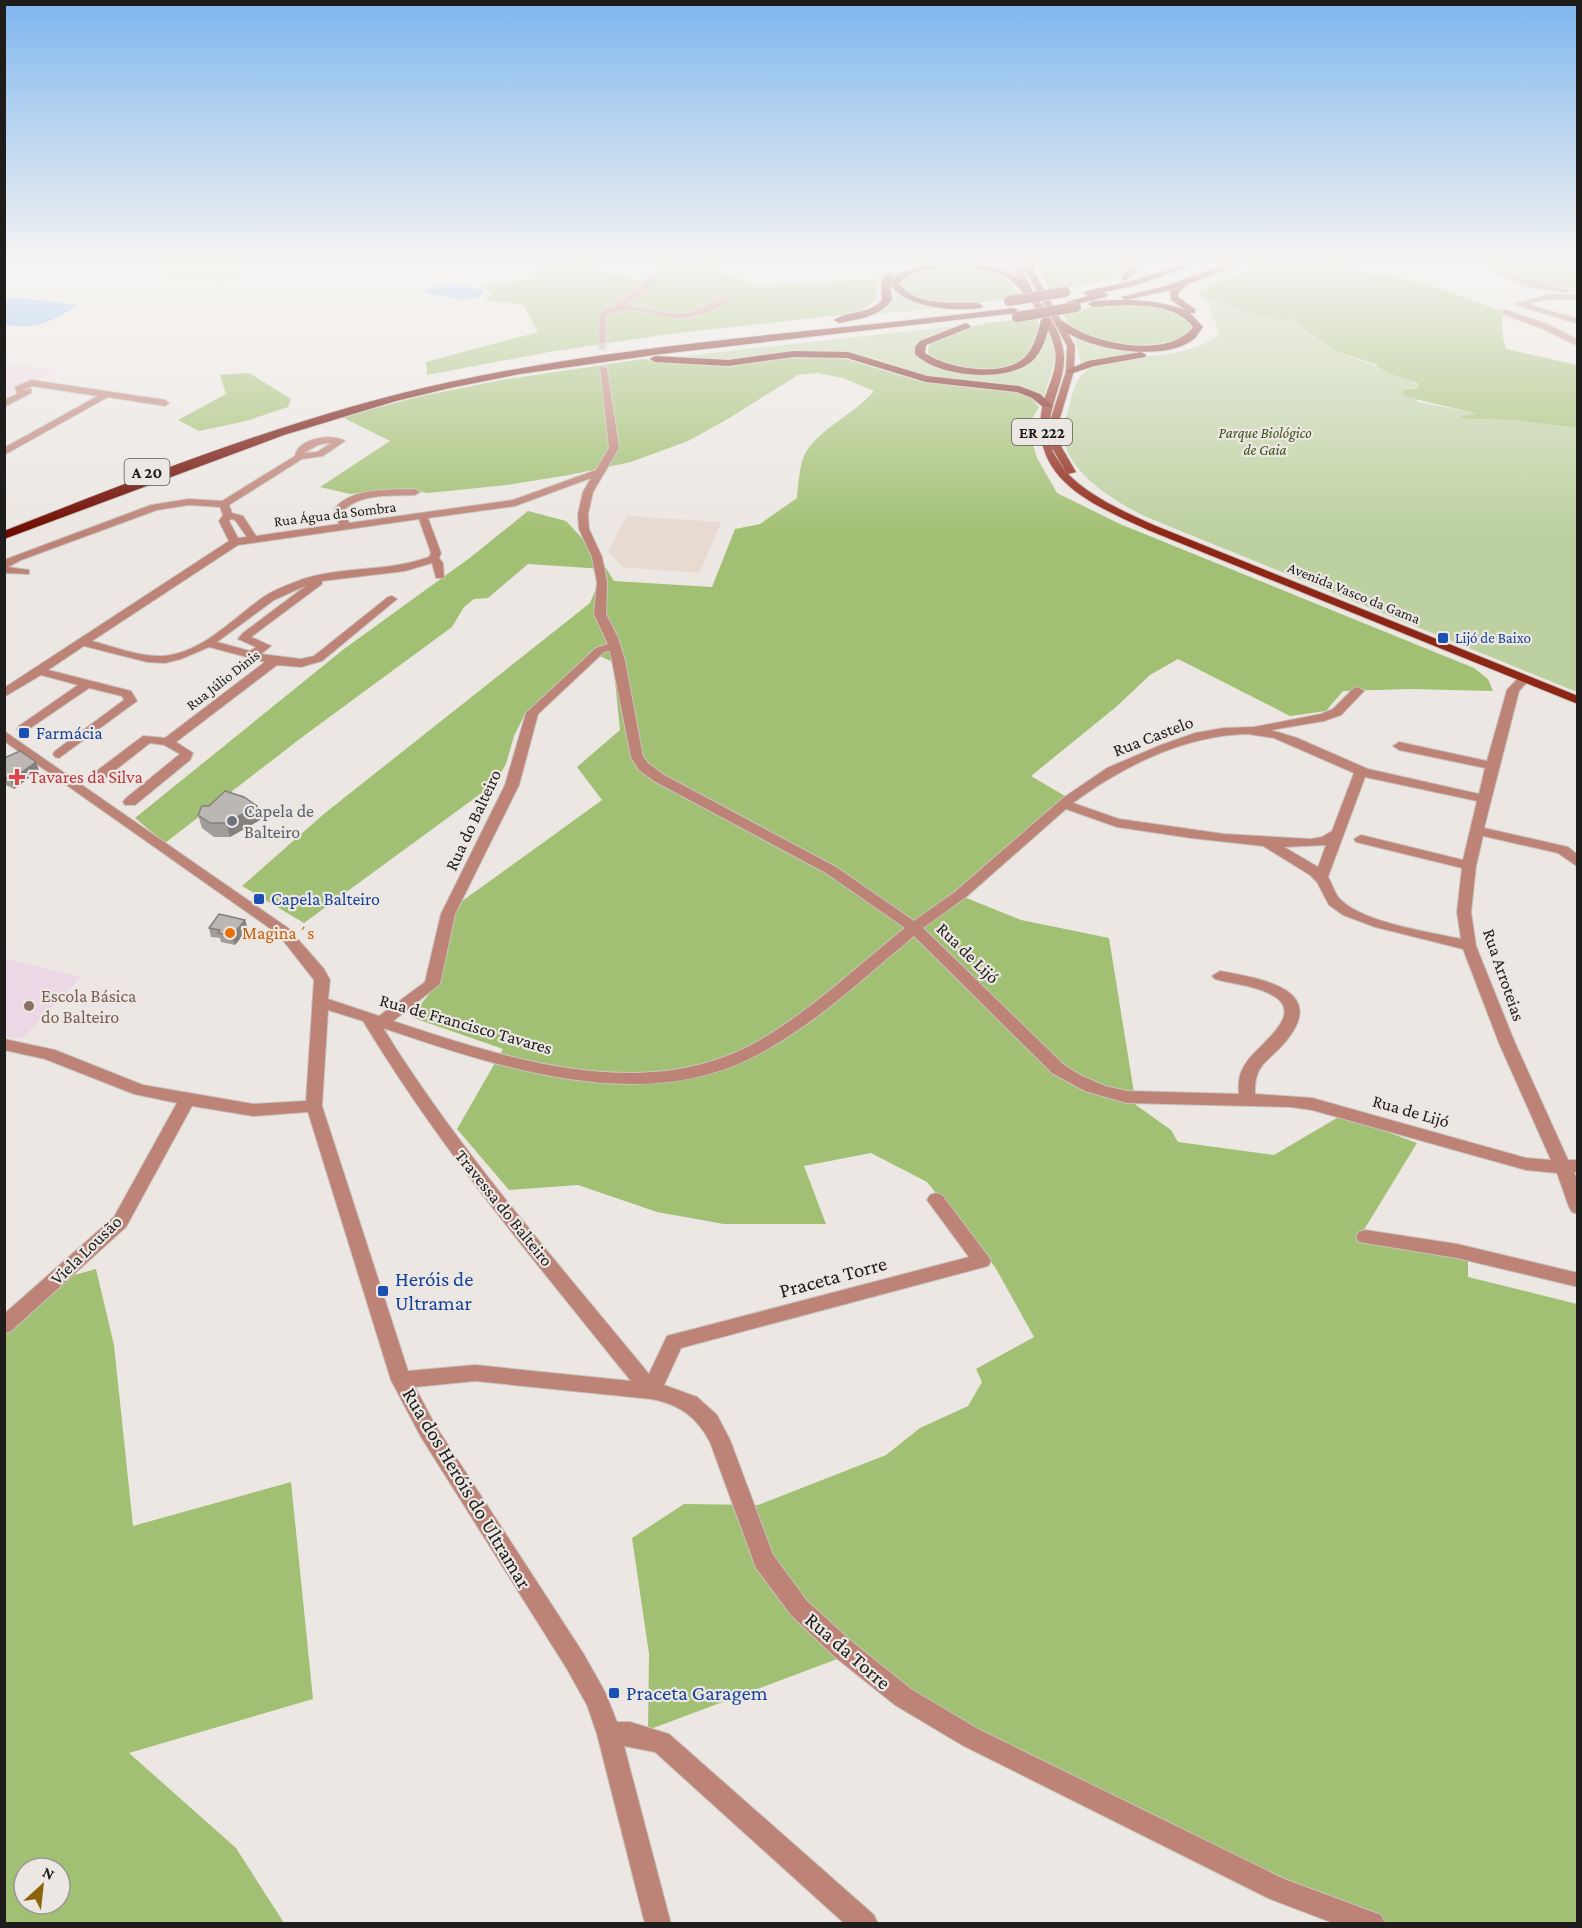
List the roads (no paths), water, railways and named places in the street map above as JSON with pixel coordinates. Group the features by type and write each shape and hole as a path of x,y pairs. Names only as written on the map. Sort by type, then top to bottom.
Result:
{"highway":[{"path":"456,376 475,370 565,354"},
{"name":"A 20","path":"4,526 291,420 456,376 591,354"},
{"name":"A 20","path":"4,535 245,444 360,407 554,365 632,354"},
{"path":"403,396 421,396 561,369 675,354"},
{"path":"638,358 728,363 794,354 848,355 926,380 1019,389 1036,396 1047,405"},
{"path":"920,354 936,364 986,371 1014,367 1024,363 1032,354"},
{"path":"1070,372 1092,363 1152,354"}],"main road":[{"name":"Avenida Vasco da Gama","path":"1060,354 1042,428 1045,448 1051,460 1085,496 1152,528 1578,700"},
{"name":"Avenida Vasco da Gama","path":"1071,354 1070,372 1052,428 1053,439 1071,472 1119,513"}],"street":[{"path":"599,472 614,448 603,368"},
{"path":"4,404 41,384 165,403"},
{"path":"4,452 107,394"},
{"path":"4,565 17,558 155,507 189,501 224,504 299,456"},
{"name":"Rua Água da Sombra","path":"4,694 235,543 515,503 599,472"},
{"name":"Rua de Lijó","path":"599,472 588,492 583,514 584,529 602,582 600,614 614,646 637,757 644,767 659,778 831,870 914,928 1058,1069 1080,1083 1106,1094 1127,1097 1312,1104 1526,1164 1570,1167"},
{"path":"345,528 339,509 344,503 358,498 415,492"},
{"path":"224,504 228,515"},
{"path":"228,515 239,518 253,539"},
{"path":"228,515 224,521 235,543"},
{"path":"81,642 154,659 175,657 207,643 272,597 292,587 325,577 400,567 433,559 436,553 423,517"},
{"path":"433,559 438,563 440,576"},
{"path":"4,570 25,573"},
{"path":"252,655 265,646 248,642 244,639 247,634 325,577"},
{"path":"274,661 301,663 318,659 392,599"},
{"name":"Rua Júlio Dinis","path":"207,643 274,661"},
{"name":"Rua do Balteiro","path":"375,1019 432,984 448,914 512,785 532,713 600,650 614,646"},
{"name":"Rua Júlio Dinis","path":"167,742 274,661"},
{"path":"38,671 127,694 131,701 59,754"},
{"name":"Rua Arroteias","path":"1524,679 1513,690 1492,766 1479,831 1469,866 1464,912 1469,946 1507,1043 1570,1167 1578,1207"},
{"path":"23,729 87,684"},
{"path":"1247,730 1324,717 1337,712 1358,691"},
{"name":"Rua Castelo","path":"914,928 960,894 1065,804 1107,773 1171,745 1208,735 1247,730 1280,736 1361,771 1484,799"},
{"name":"Rua dos Heróis do Ultramar","path":"4,735 283,931 322,980 314,1106 401,1380 428,1431 575,1661 597,1700 609,1734 654,1922"},
{"path":"94,779 144,741 152,739 167,742 186,752 187,756 130,802"},
{"path":"1399,746 1492,766"},
{"path":"1321,878 1361,771"},
{"path":"1065,804 1114,822 1137,827 1294,844 1325,841 1337,833"},
{"path":"1479,831 1563,850 1578,862"},
{"path":"1360,839 1469,866"},
{"path":"1258,840 1290,856 1321,878 1329,895 1349,912 1366,919 1469,946"},
{"name":"Rua de Francisco Tavares","path":"321,1002 478,1052 549,1069 600,1077 679,1077 711,1070 766,1045 843,989 914,928"},
{"path":"1220,976 1274,988 1286,994 1290,1004 1292,1015 1283,1034 1250,1069 1247,1080 1247,1100"},
{"name":"Travessa do Balteiro","path":"375,1019 406,1079 468,1165 651,1391"},
{"path":"4,1044 48,1053 140,1090 253,1110 314,1106"},
{"name":"Viela Lousão","path":"4,1326 120,1222 187,1099"},
{"name":"Praceta Torre","path":"651,1391 674,1342 981,1262 936,1200"},
{"path":"1365,1238 1457,1251 1578,1280"},
{"name":"Rua da Torre","path":"401,1380 476,1373 651,1391 669,1394 690,1403 710,1421 720,1440 764,1561 799,1608 843,1649 903,1697 970,1737 1279,1890 1372,1923"},
{"path":"609,1734 630,1734 662,1742 865,1923"}],"tunnel":[{"path":"602,354 603,368"}],"place":[{"name":"Lijó de Baixo","path":"1443,638"},
{"name":"Farmácia","path":"24,733"},
{"name":"Tavares da Silva","path":"17,777"},
{"name":"Capela de Balteiro","path":"232,821"},
{"name":"Capela Balteiro","path":"259,899"},
{"name":"Magina´s","path":"230,933"},
{"name":"Escola Básica do Balteiro","path":"29,1006"},
{"name":"Heróis de Ultramar","path":"383,1291"},
{"name":"Praceta Garagem","path":"614,1693"}],"park label":[{"name":"Parque Biológico de Gaia","path":"1265,442"}]}
